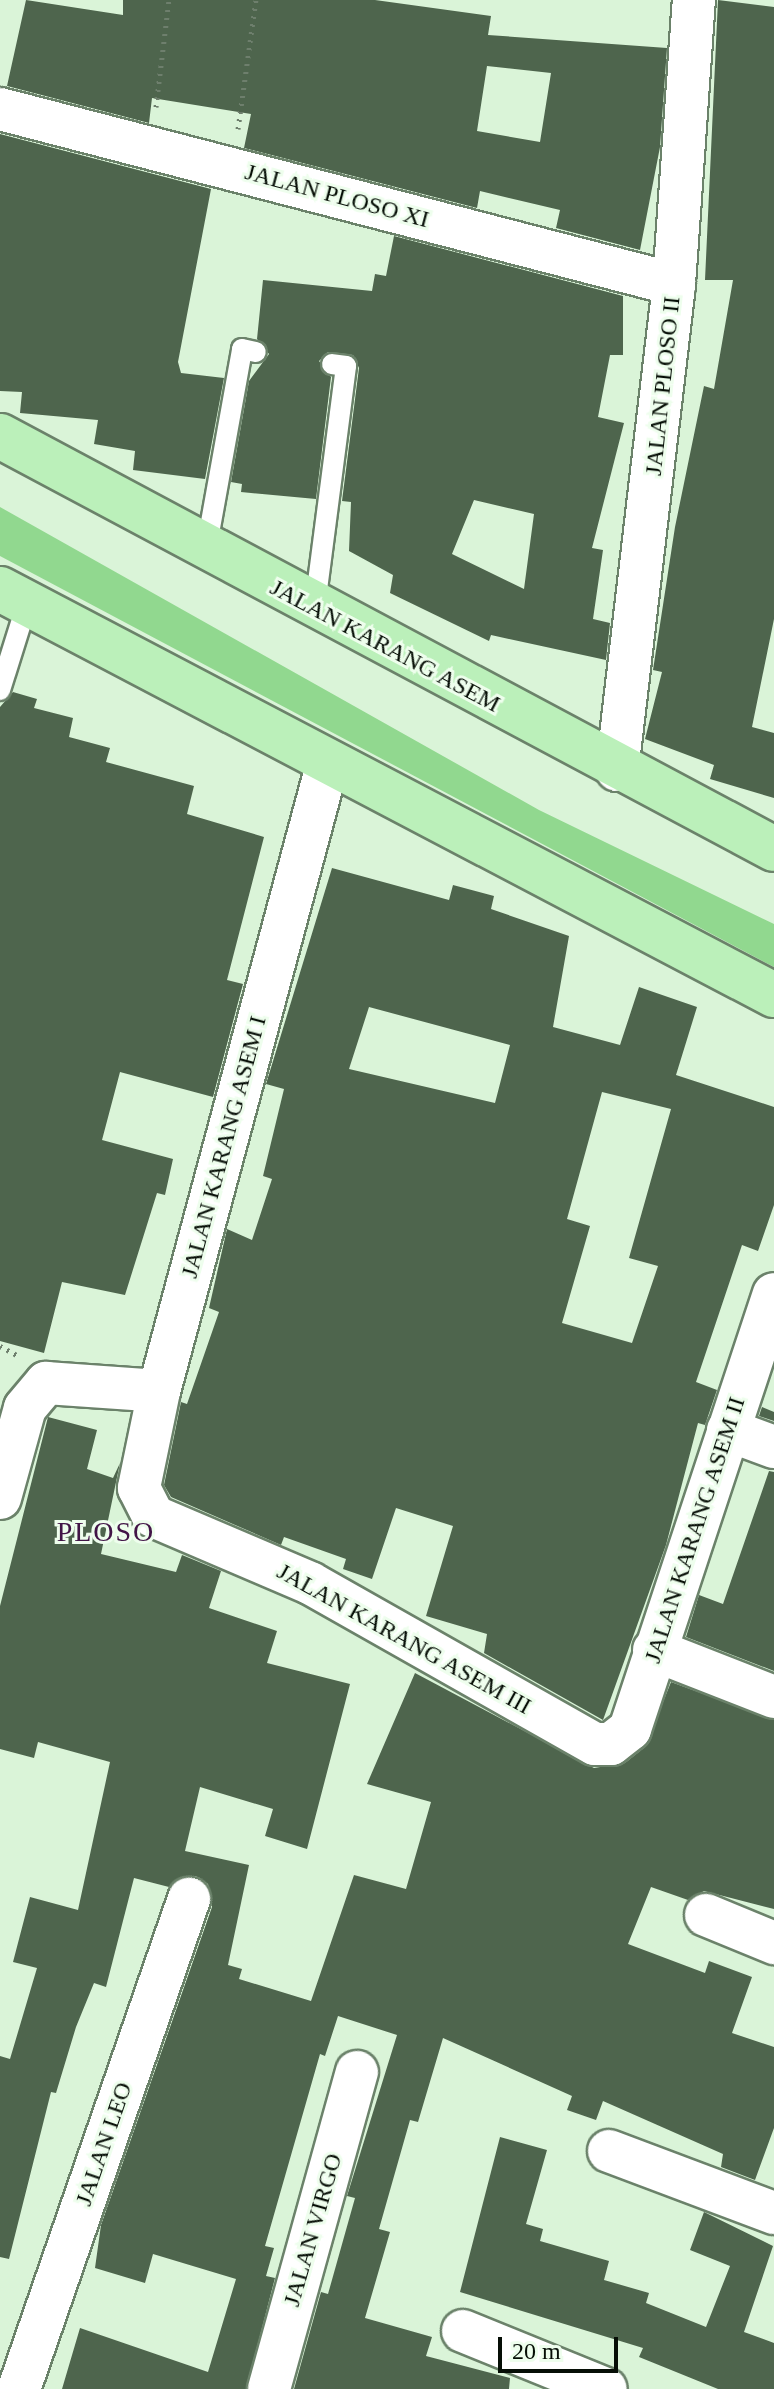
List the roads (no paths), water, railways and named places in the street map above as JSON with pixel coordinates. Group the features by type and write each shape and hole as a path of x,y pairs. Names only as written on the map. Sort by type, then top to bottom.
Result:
{"main road":[{"name":"JALAN KARANG ASEM","path":"0,436 617,770 774,849"},
{"path":"14,596 774,995"}],"street":[{"name":"JALAN PLOSO II","path":"617,770 674,284 694,0"},
{"name":"JALAN PLOSO XI","path":"0,109 674,284"},
{"name":"JALAN KARANG ASEM I","path":"159,1391 328,762"},
{"name":"JALAN KARANG ASEM II","path":"595,1744 611,1744 630,1729 774,1294"},
{"path":"0,1498 25,1408 46,1383 159,1391"},
{"name":"JALAN KARANG ASEM III","path":"159,1391 139,1488 153,1516 310,1583 595,1744"},
{"path":"728,1430 774,1447"},
{"path":"654,1650 774,1697"},
{"name":"JALAN LEO","path":"19,2389 189,1899"},
{"path":"706,1915 774,1943"},
{"name":"JALAN VIRGO","path":"269,2389 357,2072"},
{"path":"609,2151 774,2213"},
{"path":"463,2331 606,2389"}],"lane":[{"path":"206,550 242,349 256,352"},
{"path":"315,608 346,366 332,364"},
{"path":"0,690 14,596"}],"district":[{"name":"PLOSO","path":"106,1532"}]}
